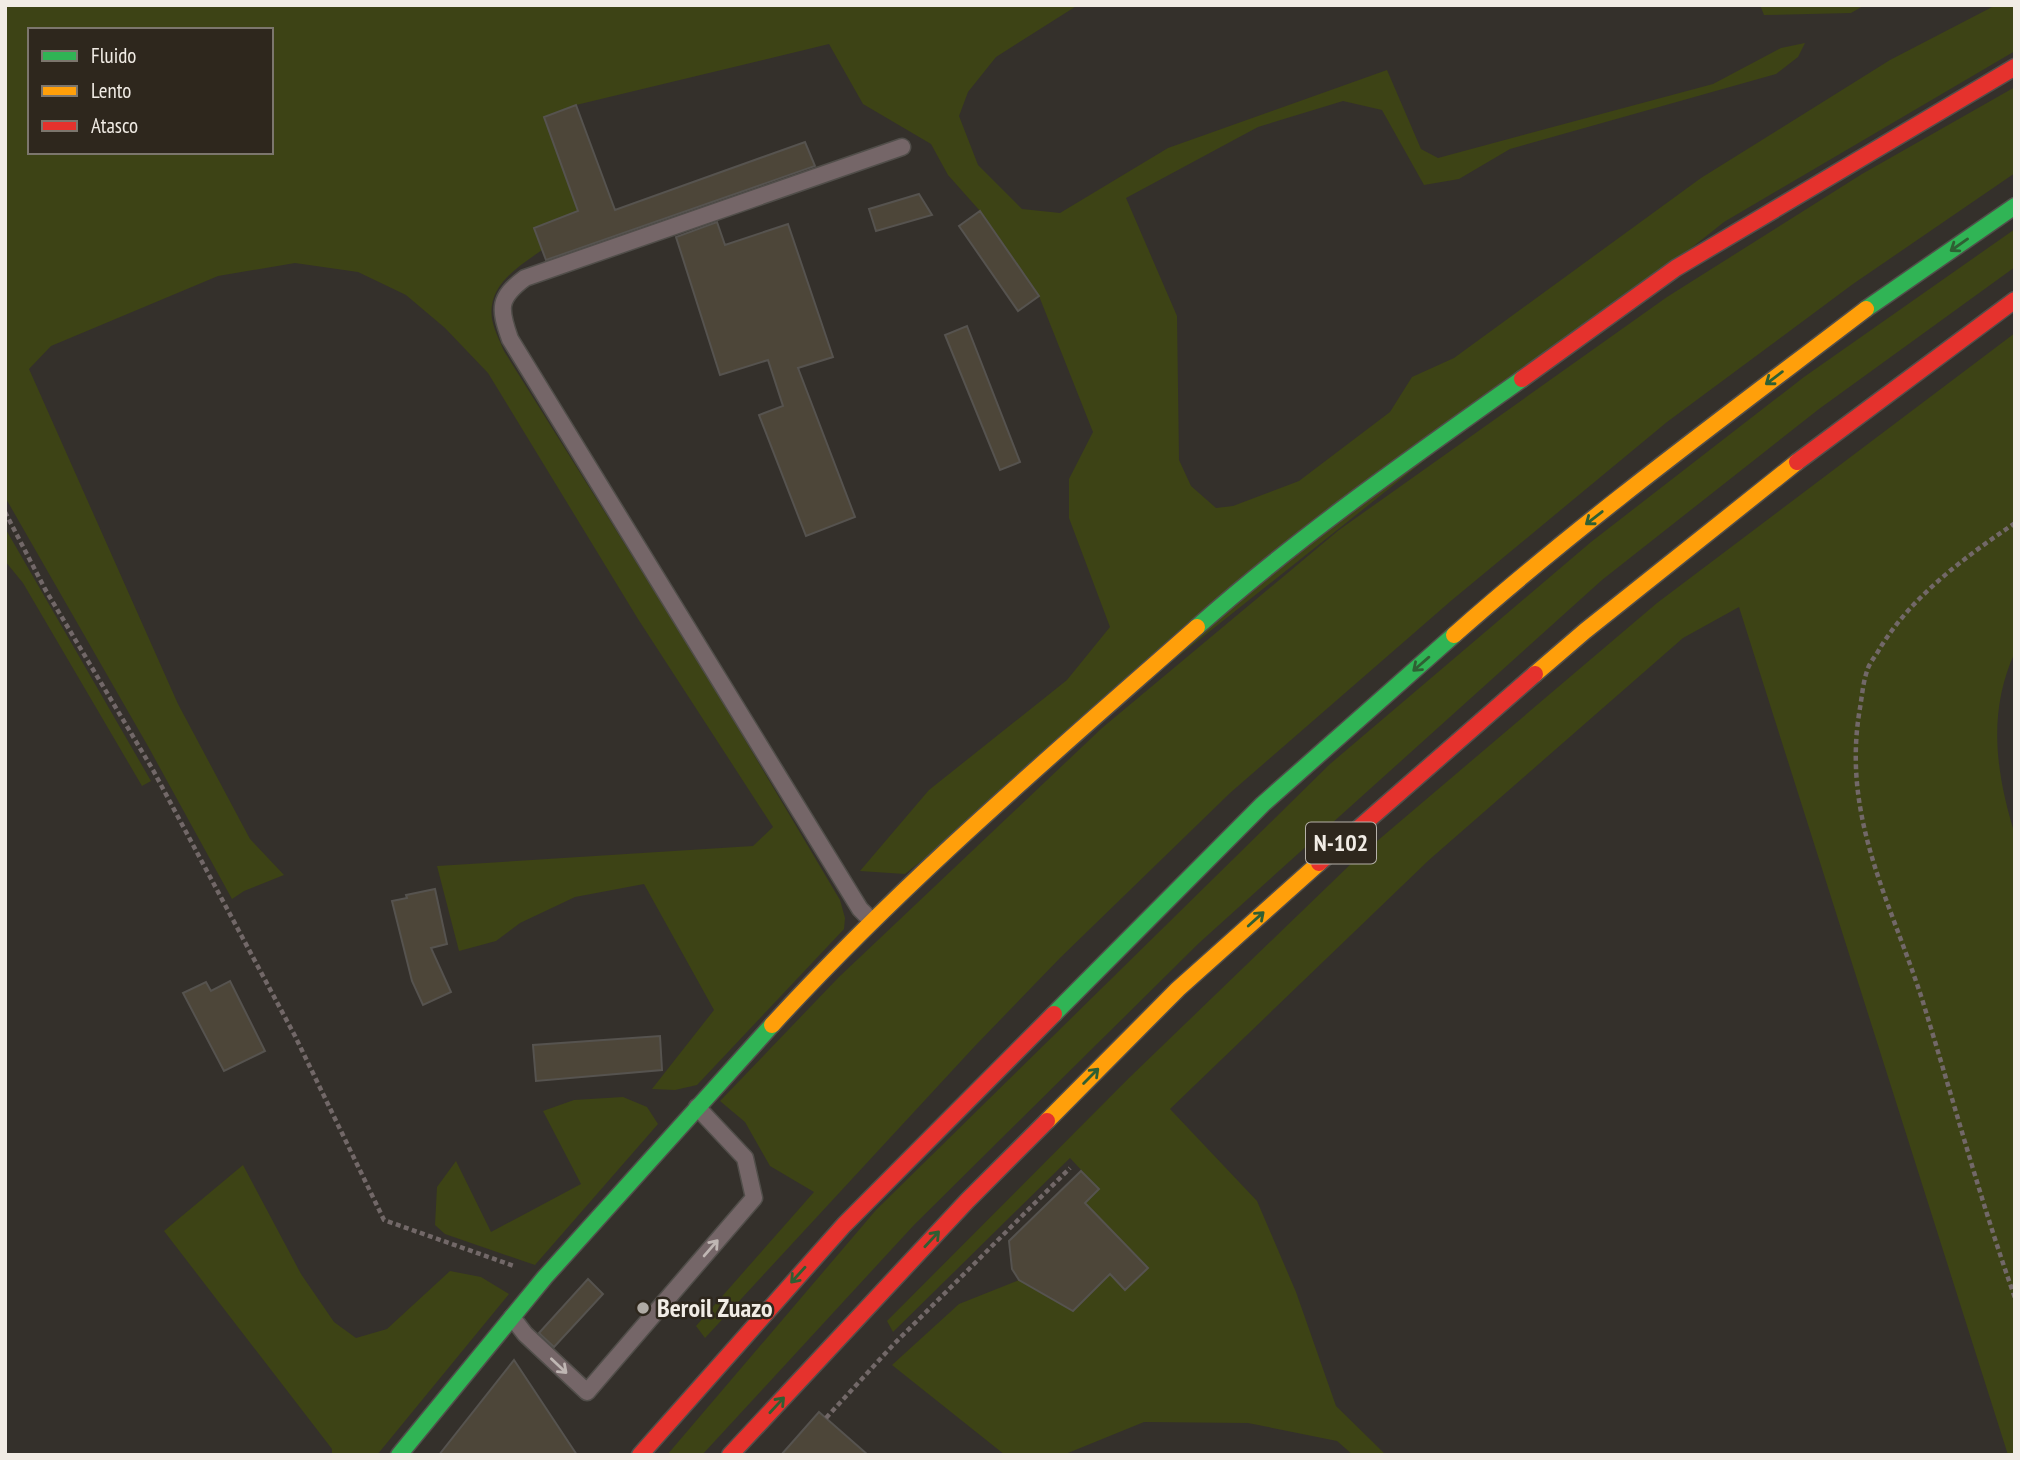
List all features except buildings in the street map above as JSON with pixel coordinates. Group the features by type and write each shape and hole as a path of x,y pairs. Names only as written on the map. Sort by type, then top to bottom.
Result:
{"main road":[{"path":"399,1455 545,1277 697,1107 872,921 999,802 1236,592 1362,495 1675,268 2015,67"},
{"path":"640,1455 844,1225 1263,804 1516,580 1700,435 1873,304 2015,206"},
{"name":"N-102","path":"730,1455 967,1201 1178,989 1413,779 1585,631 1752,497 2015,300"}],"lane":[{"path":"872,921 860,909 510,339 501,315 508,291 525,278 902,147"},
{"path":"512,1317 525,1334 587,1392 754,1198 745,1158 697,1107"}],"path":[{"path":"5,512 45,589 153,770 250,951 295,1036 384,1220 545,1277"},
{"path":"2015,523 1981,546 1927,591 1889,633 1867,670 1856,732 1855,775 1861,819 1874,868 1922,1000 1991,1231 2015,1298"},
{"path":"827,1418 893,1345 1070,1168"}],"green space":[{"path":"5,5 1078,5 996,57 968,92 959,116 978,165 1022,209 1060,213 1168,148 1387,70 1421,149 1438,158 1713,84 1781,48 1805,43 1798,57 1776,74 1510,149 1459,179 1424,185 1382,110 1343,101 1258,127 1126,198 1177,316 1179,460 1191,486 1216,508 1233,506 1299,481 1390,412 1412,377 1454,358 1701,178 1890,60 1996,5 2015,5 2015,51 1724,222 905,874 860,871 929,790 1067,680 1110,627 1069,518 1069,479 1093,432 1039,296 980,211 948,175 931,144 863,104 829,44 576,105 544,117 578,211 534,228 542,250 514,270 499,287 492,307 496,331 504,351 706,674 840,900 845,918 844,929 697,1085 675,1090 652,1089 714,1010 644,884 575,897 520,923 496,941 459,951 437,866 753,846 773,827 638,619 488,373 445,328 406,295 358,272 295,263 218,276 51,346 29,369 178,704 250,839 284,875 244,891 232,899 5,497"},
{"path":"1760,5 1865,5 1851,13 1764,15"},
{"path":"2015,87 2015,173 1853,284 1667,422 1452,600 1230,793 1060,958 974,1047 705,1338 696,1326 814,1192 770,1166 745,1122 720,1101 839,977 1102,728 1339,530 1667,297 1862,174"},
{"path":"2015,229 2015,267 1819,409 1602,580 1199,943 914,1225 702,1455 667,1455 876,1210 1330,764 1591,542 1804,377"},
{"path":"2015,333 2015,652 2001,698 1997,743 2003,789 2015,835 2015,1455 2008,1455 1739,607 1683,638 1429,860 1170,1109 1257,1201 1296,1292 1336,1406 1386,1455 1353,1455 1337,1441 1248,1423 1144,1422 1063,1455 1005,1455 892,1365 959,1304 1019,1280 1073,1311 1110,1274 1125,1290 1148,1268 1085,1203 1099,1189 1070,1158 893,1332 887,1321 1129,1078 1356,859 1657,603"},
{"path":"5,528 151,781 142,786 23,583 5,561"},
{"path":"623,1097 647,1107 658,1124 535,1265 445,1234 435,1225 437,1187 456,1161 491,1232 581,1184 543,1111 574,1100"},
{"path":"243,1165 301,1274 334,1322 356,1338 387,1329 450,1271 481,1277 509,1294 377,1455 332,1455 332,1449 164,1231"}],"traffic: fast":[{"path":"1866,309 2015,206"},
{"path":"1197,627 1315,530 1522,379"},
{"path":"1054,1014 1263,804 1454,635"},
{"path":"399,1455 545,1277 772,1025"}],"traffic: slow":[{"path":"1454,635 1605,509 1866,309"},
{"path":"1535,674 1797,462"},
{"path":"772,1025 926,870 1197,627"},
{"path":"1047,1121 1178,989 1319,863"}],"traffic: jam":[{"path":"1522,379 1676,268 2015,67"},
{"path":"1797,462 2015,300"},
{"path":"1319,863 1535,674"},
{"path":"640,1455 844,1225 1054,1014"},
{"path":"730,1455 967,1201 1047,1121"}],"place":[{"name":"Beroil Zuazo","path":"643,1308"}]}
